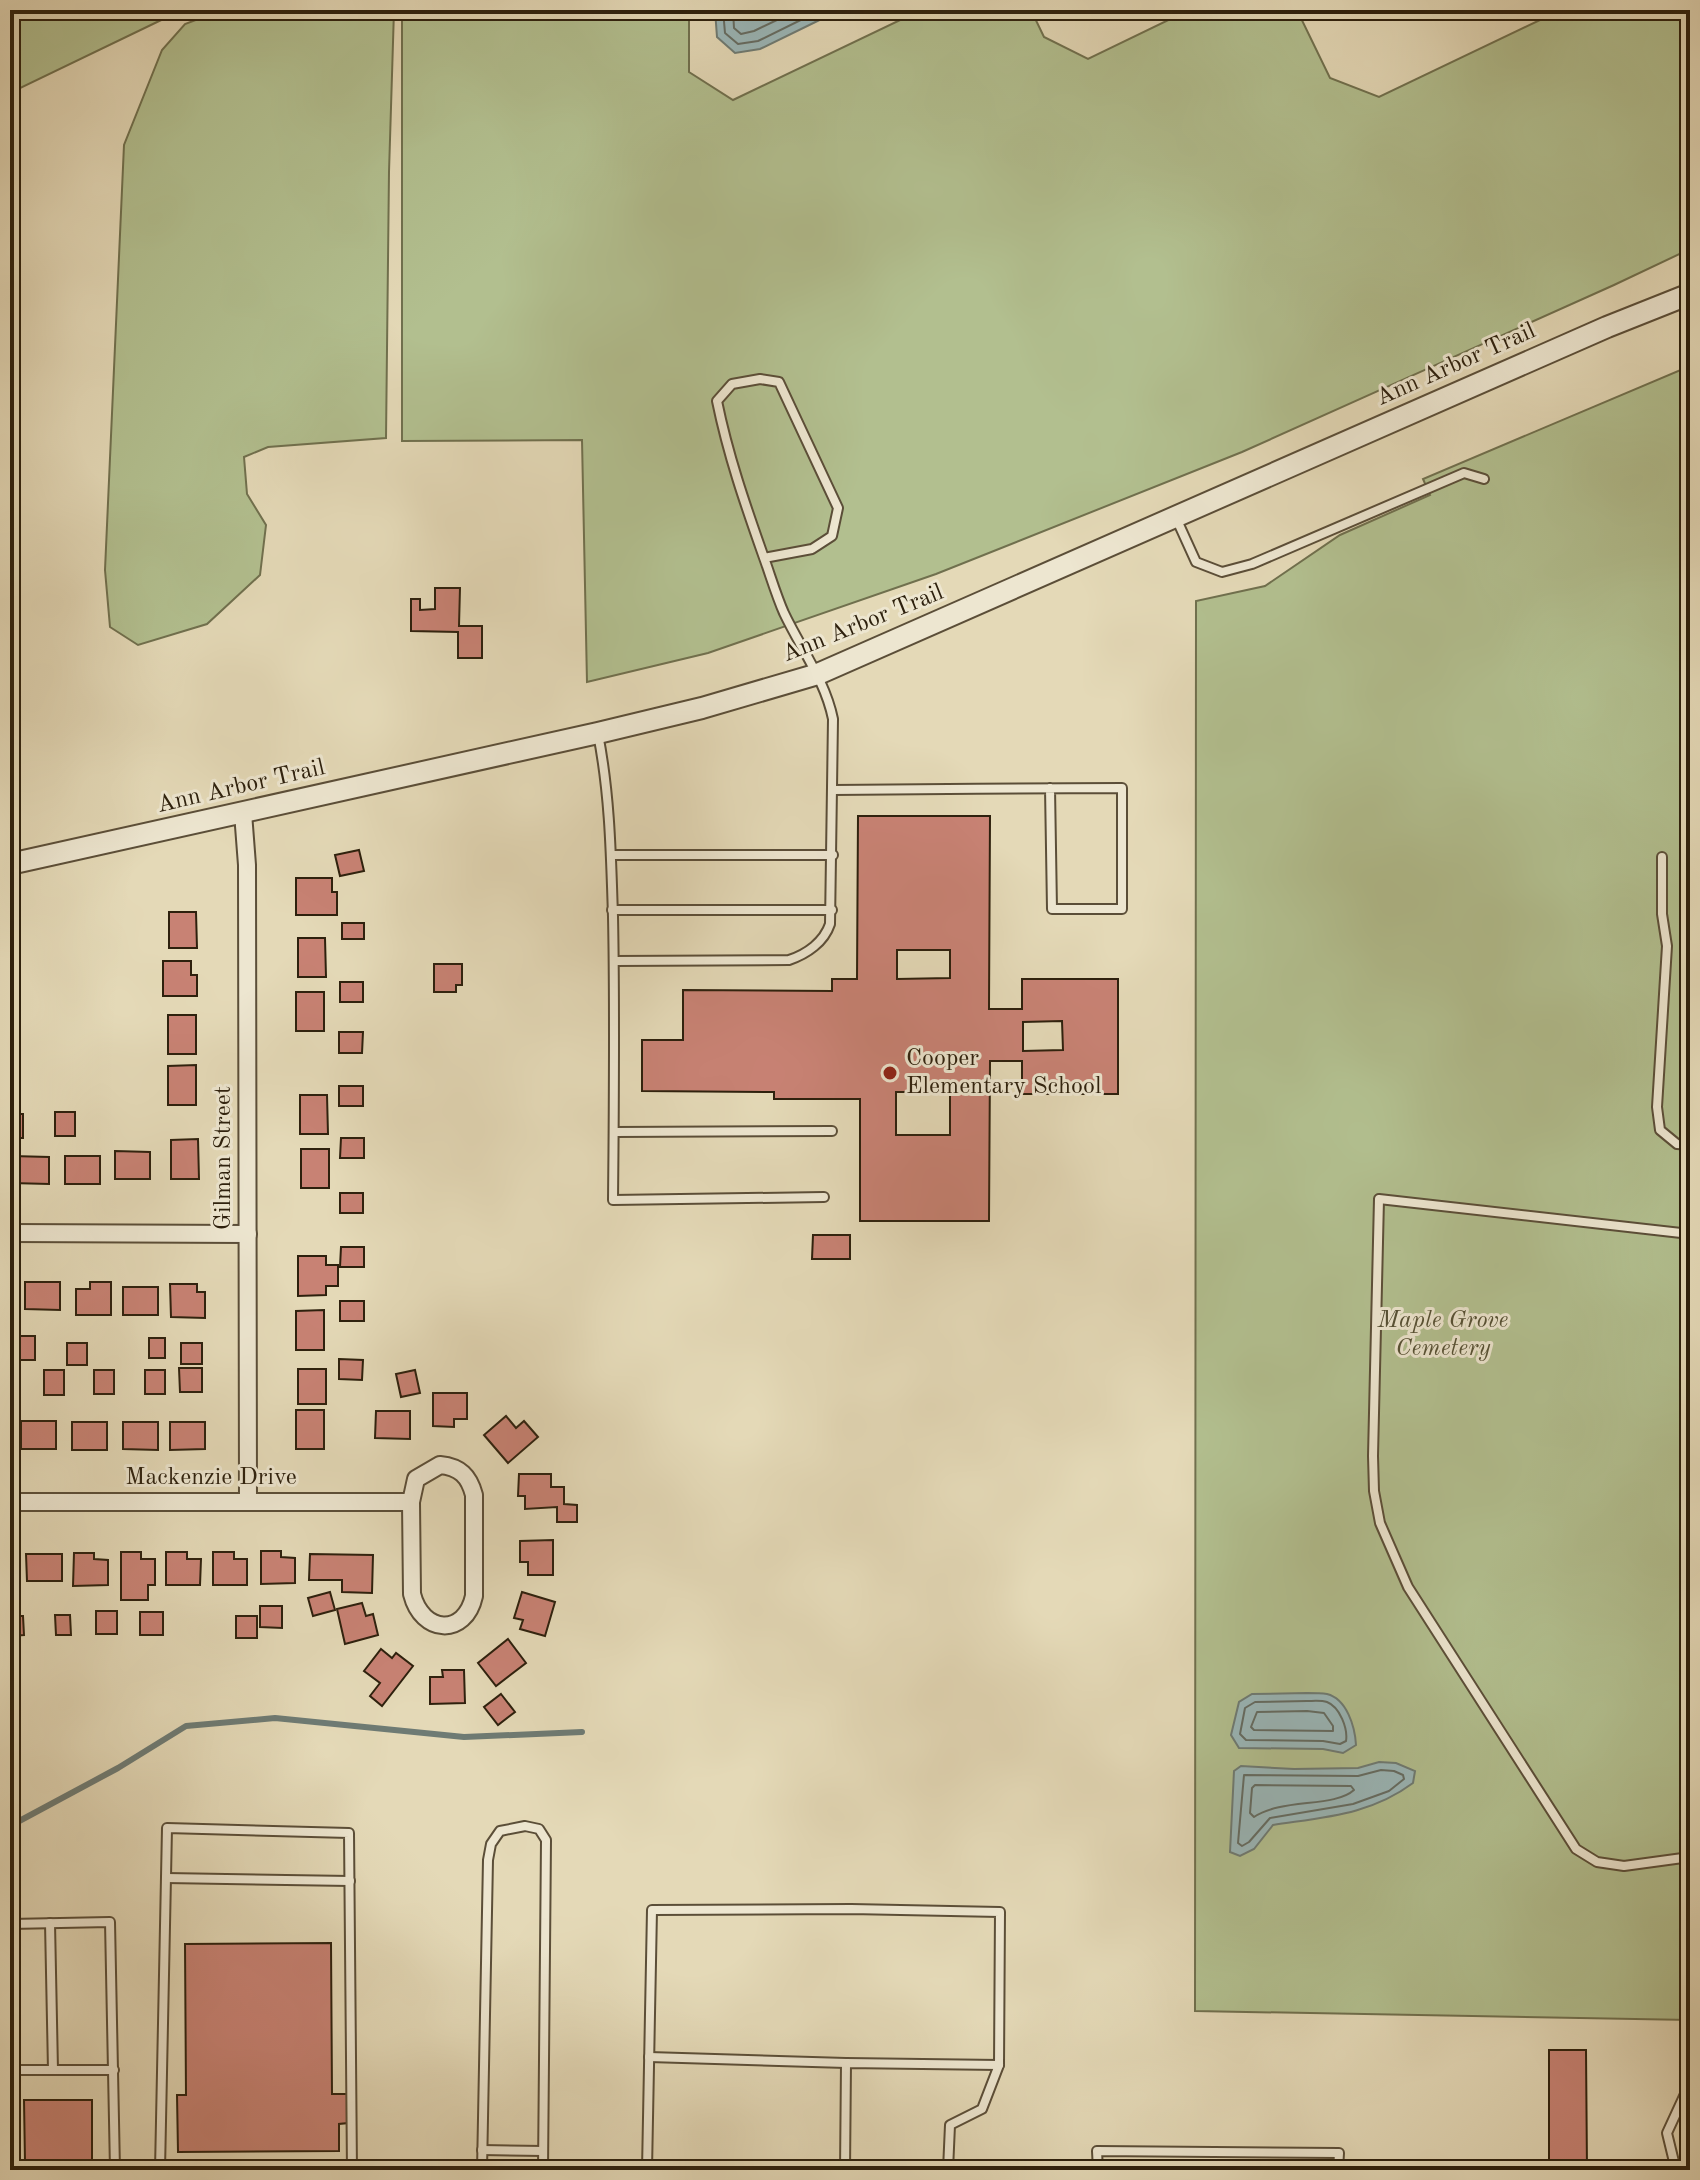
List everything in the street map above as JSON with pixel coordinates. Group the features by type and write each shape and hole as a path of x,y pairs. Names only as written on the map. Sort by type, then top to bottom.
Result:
{"street":[{"name":"Ann Arbor Trail","path":"10,864 598,733 702,708 818,674 1578,339 1690,294"},
{"name":"Gilman Street","path":"243,813 247,865 248,1502"},
{"path":"10,1233 248,1234"},
{"path":"440,1465 452,1466 471,1484 474,1495 474,1596 465,1618 453,1624 431,1623 415,1607 412,1594 411,1502 416,1479 440,1465"},
{"name":"Mackenzie Drive","path":"10,1502 411,1502"}],"lane":[{"path":"614,961 789,960 806,952 827,934 832,910 833,719 818,674 784,613 764,558 725,442 717,401 732,384 760,379 779,382 838,508 832,536 822,543 812,549 764,558"},
{"path":"1176,518 1196,562 1222,572 1252,564 1464,473 1484,479"},
{"path":"598,733 606,776 611,855 613,1200 824,1197"},
{"path":"833,790 1050,788 1122,788 1122,909 1052,909 1050,788"},
{"path":"611,855 833,855"},
{"path":"1662,857 1662,914 1667,946 1657,1107 1660,1130 1677,1144 1690,1145"},
{"path":"612,910 832,910"},
{"path":"614,1132 832,1131"},
{"path":"1690,1234 1379,1199 1373,1456 1374,1491 1380,1523 1408,1587 1576,1849 1597,1862 1624,1866 1690,1857"},
{"path":"482,2170 488,1860 491,1844 500,1831 525,1826 539,1829 546,1840 543,2170"},
{"path":"160,2170 167,1828 349,1833 352,2170"},
{"path":"166,1878 350,1881"},
{"path":"647,2170 652,1910 901,1909 1000,1912 999,2065 982,2109 950,2125 948,2170"},
{"path":"10,1924 110,1922 115,2170"},
{"path":"50,1923 53,2070"},
{"path":"649,2057 999,2065"},
{"path":"845,2170 846,2063"},
{"path":"10,2070 114,2070"},
{"path":"1676,2170 1667,2133 1685,2094 1690,2094"},
{"path":"482,2150 543,2151"},
{"path":"1098,2170 1097,2151 1339,2153 1338,2170"}],"green space":[{"path":"10,10 182,10 10,93"},
{"path":"222,10 394,10 386,438 268,447 244,457 247,494 266,525 260,575 207,624 138,645 110,627 105,570 124,145 162,50 185,24"},
{"path":"402,10 689,10 689,72 733,100 921,10 1031,10 1044,37 1088,59 1189,10 1297,10 1330,78 1379,97 1561,10 1690,10 1690,249 1242,452 936,574 708,653 587,682 582,440 402,441"},
{"name":"Maple Grove Cemetery","path":"1690,366 1690,2020 1195,2011 1196,601 1265,586 1340,535 1430,495 1423,479"}],"water":[{"path":"715,10 840,10 760,49 735,53 717,37"},
{"path":"1252,1694 1327,1694 1340,1702 1352,1722 1356,1745 1343,1753 1323,1749 1239,1748 1231,1735 1239,1702"},
{"path":"1379,1762 1396,1763 1415,1771 1413,1783 1397,1794 1364,1808 1329,1817 1273,1825 1254,1849 1240,1856 1230,1852 1234,1771 1241,1766 1358,1768"}],"building":[{"path":"435,588 460,588 459,626 482,626 482,658 458,658 458,632 411,631 411,599 420,599 420,610 435,609"},
{"path":"858,816 990,816 989,1009 1022,1009 1022,979 1118,979 1118,1094 1022,1094 1022,1061 990,1061 989,1221 860,1221 860,1099 774,1099 774,1092 642,1091 642,1040 683,1040 683,990 832,991 832,979 857,979","holes":["897,950 950,950 950,978 897,979","1062,1021 1063,1050 1023,1051 1023,1022","896,1092 950,1092 950,1135 896,1135"]},
{"path":"359,850 364,871 340,876 335,855"},
{"path":"296,878 332,878 332,892 337,892 337,915 296,915"},
{"path":"169,912 196,912 197,948 169,948"},
{"path":"342,923 364,923 364,939 342,939"},
{"path":"298,938 325,938 326,977 298,977"},
{"path":"163,961 191,961 191,975 197,975 197,996 163,996"},
{"path":"434,964 462,964 462,985 456,985 456,992 434,992"},
{"path":"340,982 363,982 363,1002 340,1002"},
{"path":"296,992 324,992 324,1031 296,1031"},
{"path":"168,1015 196,1015 196,1054 168,1054"},
{"path":"339,1032 363,1032 362,1053 339,1053"},
{"path":"196,1065 196,1105 168,1105 168,1066"},
{"path":"339,1086 363,1086 363,1106 339,1106"},
{"path":"300,1095 327,1095 328,1134 300,1134"},
{"path":"55,1112 75,1112 75,1136 55,1136"},
{"path":"10,1114 23,1114 23,1138 10,1138"},
{"path":"341,1138 364,1138 364,1158 340,1158"},
{"path":"198,1139 199,1179 171,1179 171,1140"},
{"path":"301,1149 329,1149 329,1188 301,1188"},
{"path":"115,1151 150,1152 150,1179 115,1179"},
{"path":"12,1156 49,1157 49,1184 11,1183"},
{"path":"65,1156 100,1156 100,1184 65,1184"},
{"path":"340,1193 363,1193 363,1213 340,1213"},
{"path":"813,1235 850,1235 850,1259 812,1259"},
{"path":"341,1247 364,1247 364,1267 340,1267"},
{"path":"298,1256 326,1256 326,1265 338,1265 338,1286 326,1286 326,1295 298,1296"},
{"path":"25,1282 60,1282 60,1310 25,1309"},
{"path":"90,1282 111,1282 111,1315 76,1315 76,1289 90,1289"},
{"path":"170,1284 197,1284 197,1292 205,1292 205,1318 171,1317"},
{"path":"123,1287 158,1287 158,1315 123,1315"},
{"path":"340,1301 364,1301 364,1321 340,1321"},
{"path":"324,1310 324,1350 296,1350 296,1311"},
{"path":"15,1336 35,1336 35,1360 15,1360"},
{"path":"149,1338 165,1338 165,1358 149,1358"},
{"path":"67,1343 87,1343 87,1365 67,1365"},
{"path":"181,1343 202,1343 202,1364 181,1364"},
{"path":"339,1359 363,1360 362,1380 339,1379"},
{"path":"179,1368 202,1368 202,1392 180,1392"},
{"path":"298,1369 326,1369 326,1404 298,1404"},
{"path":"44,1370 64,1370 64,1395 44,1395"},
{"path":"94,1370 114,1370 114,1394 94,1394"},
{"path":"145,1370 165,1370 165,1394 145,1394"},
{"path":"415,1370 420,1393 401,1397 396,1374"},
{"path":"433,1393 467,1393 467,1419 454,1419 454,1427 433,1426"},
{"path":"296,1410 324,1410 324,1449 296,1449"},
{"path":"376,1411 410,1411 410,1439 375,1438"},
{"path":"506,1416 516,1428 524,1421 538,1437 508,1463 484,1435"},
{"path":"21,1421 56,1421 56,1449 21,1449"},
{"path":"72,1422 107,1422 107,1450 72,1450"},
{"path":"123,1422 158,1422 158,1450 123,1449"},
{"path":"170,1422 205,1422 205,1449 170,1450"},
{"path":"519,1474 551,1474 551,1487 564,1487 564,1504 577,1505 577,1522 557,1522 557,1507 525,1509 525,1496 518,1496"},
{"path":"553,1540 553,1575 528,1575 528,1562 520,1562 520,1541"},
{"path":"261,1551 281,1551 281,1557 295,1558 295,1583 261,1584"},
{"path":"121,1552 141,1552 141,1559 155,1559 155,1585 148,1585 148,1600 121,1600"},
{"path":"166,1552 187,1552 187,1559 201,1559 200,1585 166,1585"},
{"path":"213,1552 234,1552 234,1559 247,1559 247,1585 213,1585"},
{"path":"74,1553 94,1553 94,1559 108,1560 108,1585 73,1586"},
{"path":"26,1554 62,1554 62,1581 27,1581"},
{"path":"310,1554 373,1555 372,1593 342,1592 342,1580 309,1580"},
{"path":"10,1558 15,1558 15,1584 10,1584"},
{"path":"330,1592 335,1610 313,1616 308,1598"},
{"path":"522,1592 555,1602 545,1636 520,1629 523,1620 514,1618"},
{"path":"362,1603 366,1616 373,1614 378,1635 345,1644 337,1609"},
{"path":"260,1606 282,1606 282,1628 260,1627"},
{"path":"96,1611 117,1611 117,1634 96,1634"},
{"path":"140,1612 163,1612 163,1635 140,1635"},
{"path":"55,1615 70,1615 71,1635 56,1635"},
{"path":"10,1616 23,1616 24,1635 10,1636"},
{"path":"236,1616 257,1616 257,1638 236,1638"},
{"path":"508,1639 526,1663 496,1686 478,1663"},
{"path":"381,1649 392,1658 396,1653 413,1666 382,1706 370,1696 380,1683 364,1671"},
{"path":"442,1670 464,1670 465,1703 430,1704 430,1677 443,1677"},
{"path":"501,1694 515,1712 498,1725 484,1707"},
{"path":"331,1943 332,2094 348,2094 348,2123 339,2124 339,2151 178,2152 177,2095 186,2095 185,1944"},
{"path":"1549,2050 1586,2050 1587,2170 1549,2170"},
{"path":"24,2100 92,2100 92,2170 10,2170 10,2161 25,2162"}],"waterway":[{"path":"10,1826 118,1768 186,1726 275,1718 464,1737 582,1732"}],"place":[{"name":"Cooper Elementary School","path":"890,1073"}]}
